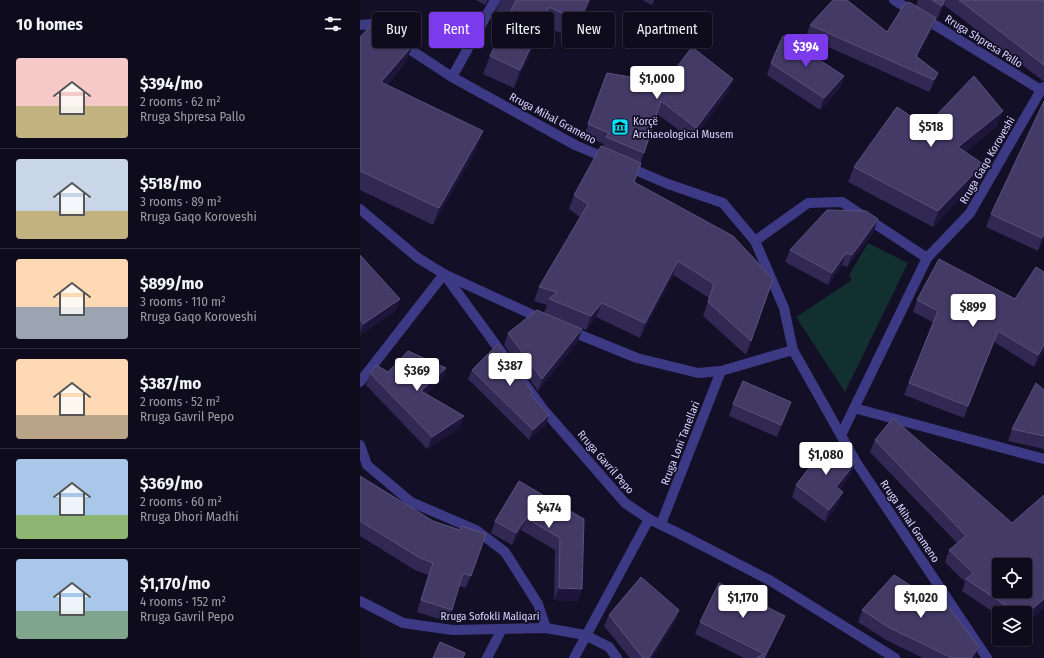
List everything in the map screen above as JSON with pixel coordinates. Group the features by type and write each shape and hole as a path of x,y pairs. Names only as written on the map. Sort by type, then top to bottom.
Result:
{"street":[{"path":"452,77 495,0"},
{"name":"Rruga Shpresa Pallo","path":"894,0 1042,89"},
{"name":"Rruga Mihal Grameno","path":"360,25 372,24 452,77 575,145 668,184 723,204 755,241 784,308 793,350 856,462 987,658"},
{"name":"Rruga Gaqo Koroveshi","path":"841,435 927,258 970,213 1042,89"},
{"path":"755,241 808,204 842,202 927,258"},
{"path":"360,209 418,258 444,274 556,325 637,358 698,373 720,371 793,350"},
{"path":"444,274 510,364"},
{"path":"360,382 444,274"},
{"name":"Rruga Loni Tanellari","path":"661,524 720,371"},
{"name":"Rruga Gavril Pepo","path":"520,377 544,409 625,503 649,519 771,581 895,658"},
{"path":"854,408 1044,459"},
{"path":"360,445 367,465 411,502 476,530 504,552 538,604 546,628"},
{"path":"574,658 585,635 649,519"},
{"name":"Rruga Sofokli Maliqari","path":"360,601 403,624 453,630 546,628 585,635 609,647 617,658"},
{"path":"487,658 502,629"}],"green space":[{"path":"868,243 908,263 845,392 796,317 852,280 849,275"}],"building":[{"path":"516,0 589,0 583,12 562,13 549,7 547,12 510,12"},
{"path":"833,0 847,0 887,32 904,5 909,2 936,18 916,56 938,73 934,80 810,25"},
{"path":"932,0 945,0 942,6"},
{"path":"959,0 1044,0 1044,65"},
{"path":"372,24 372,48 410,48 381,82 483,131 439,208 360,171 360,37"},
{"path":"783,36 844,76 824,98 771,63"},
{"path":"494,48 530,48 520,70 490,56"},
{"path":"691,48 693,48 733,79 696,128 661,101 644,153 606,137 609,133 588,124 607,73 665,83"},
{"path":"974,76 1003,111 958,147 983,164 938,211 854,167 897,107 926,126"},
{"path":"1044,101 1044,234 1042,238 991,214"},
{"path":"601,146 641,163 634,182 733,236 773,279 751,341 708,302 714,284 678,261 645,323 602,303 591,316 549,299 557,292 539,287 588,204 574,195"},
{"path":"827,210 866,211 878,219 852,255 846,253 832,273 790,250"},
{"path":"360,255 400,299 363,324 360,319"},
{"path":"939,259 1015,299 1036,267 1044,272 1044,345 1038,355 998,331 968,406 909,383 938,311 917,300"},
{"path":"537,310 582,329 542,379 508,333"},
{"path":"498,344 533,393 531,395 549,415 533,430 472,370"},
{"path":"408,351 446,368 421,391 464,416 432,437 370,373 376,365 388,372"},
{"path":"743,381 791,402 781,425 733,404"},
{"path":"1036,383 1044,390 1044,436 1012,429"},
{"path":"893,418 1012,523 1044,495 1044,599 1032,609 1032,606 1006,606 994,598 1032,598 1032,558 992,558 992,596 966,579 973,573 949,550 966,536 875,440"},
{"path":"829,442 856,462 836,487 843,492 829,510 796,485"},
{"path":"360,476 433,521 460,530 462,526 486,534 471,576 463,573 452,610 421,600 433,563 420,558 360,521"},
{"path":"519,481 584,519 582,589 559,588 560,538 526,518 516,533 495,521"},
{"path":"894,575 940,604 944,601 979,647 971,658 952,658 890,628 862,610"},
{"path":"641,577 679,610 649,658 643,658 609,615"},
{"path":"719,583 785,616 764,658 756,658 764,654 700,622"},
{"path":"440,642 465,653 463,658 433,658"}],"place":[{"name":"Korçë Archaeological Musem","path":"620,127"}]}
